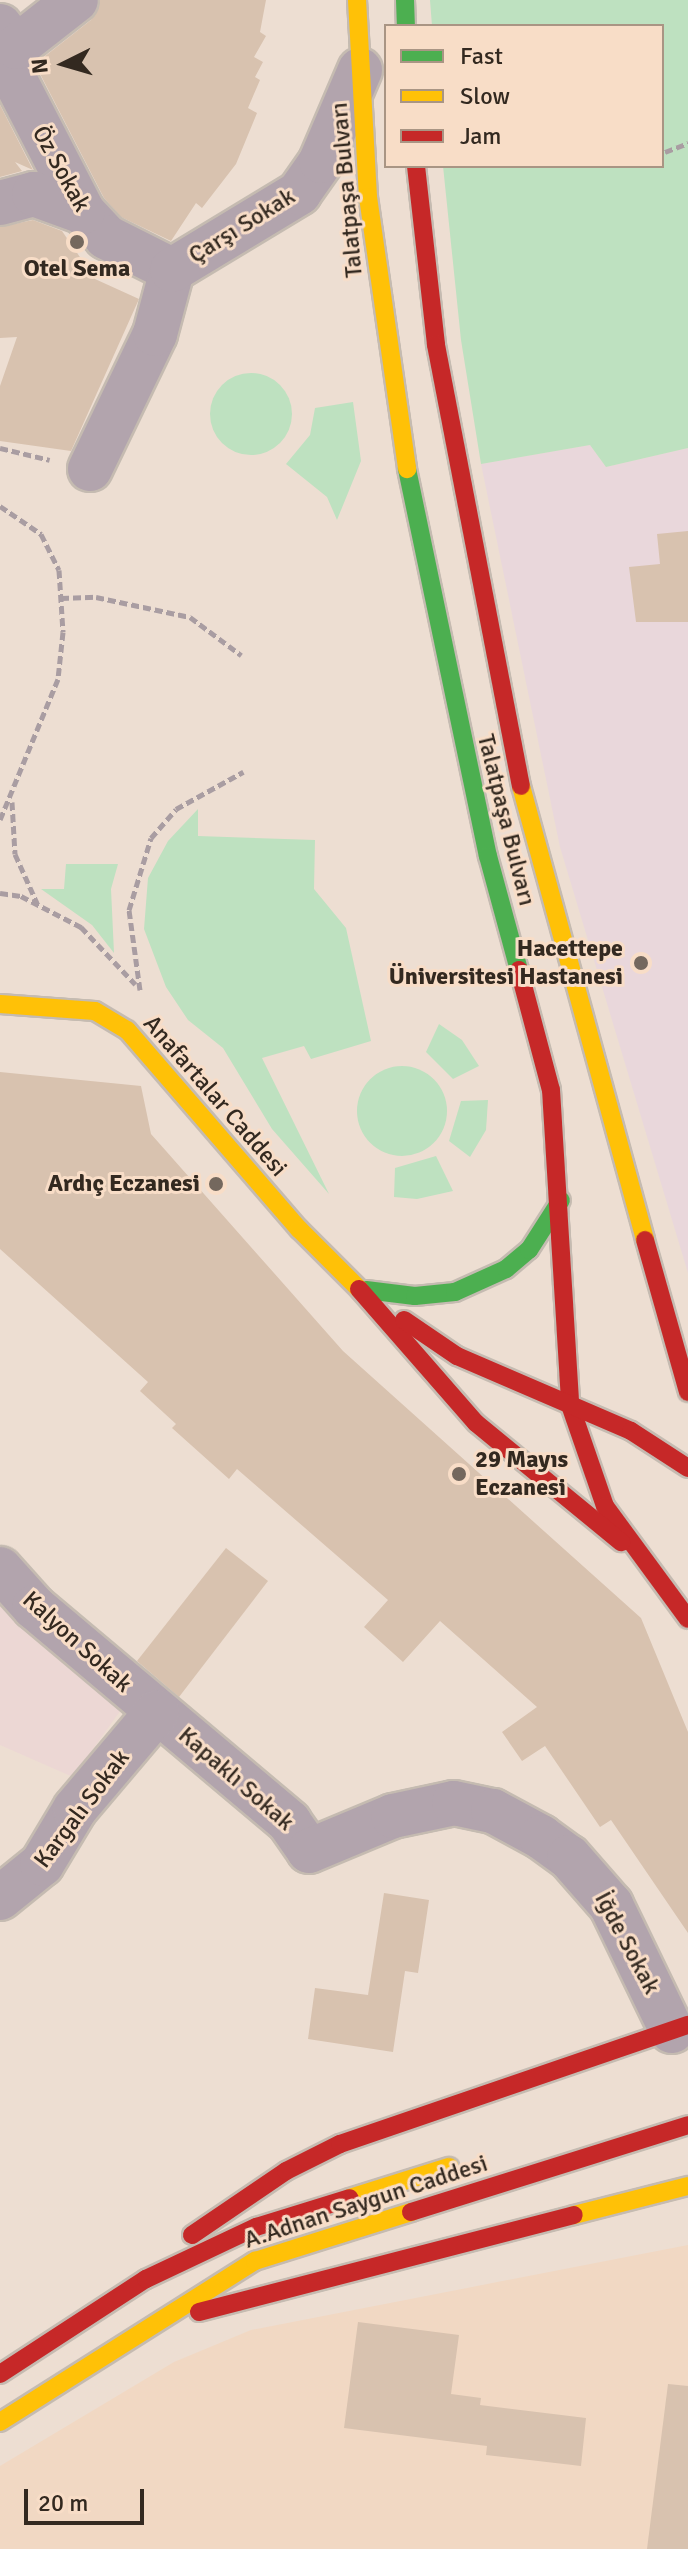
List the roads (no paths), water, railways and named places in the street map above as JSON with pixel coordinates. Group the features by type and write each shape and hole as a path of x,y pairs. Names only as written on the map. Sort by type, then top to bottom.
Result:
{"main road":[{"name":"Talatpaşa Bulvarı","path":"357,0 368,197 409,480 488,856 549,1079 561,1200 570,1405 590,1472 634,1552 688,1619"},
{"path":"405,0 406,24"},
{"name":"Talatpaşa Bulvarı","path":"416,168 439,360 504,716 536,850 688,1392"},
{"name":"Anafartalar Caddesi","path":"0,1004 95,1011 147,1050 299,1229 359,1289"},
{"path":"359,1289 415,1296 455,1292 478,1282 506,1269 529,1250 561,1200"},
{"path":"359,1289 457,1356 631,1431 688,1468"},
{"path":"359,1289 476,1423 576,1510 634,1552"},
{"path":"146,2279 194,2233 286,2171 340,2144 680,2028"},
{"name":"A.Adnan Saygun Caddesi","path":"0,2422 165,2321 255,2261 688,2125"},
{"name":"A.Adnan Saygun Caddesi","path":"0,2374 146,2279 268,2223 465,2162"},
{"path":"165,2321 688,2186"}],"street":[{"path":"9,48 76,0"},
{"name":"Öz Sokak","path":"9,48 56,165 83,212 106,237 172,270"},
{"name":"Çarşı Sokak","path":"90,469 155,334 172,270 299,193 321,161 360,70"},
{"path":"0,203 34,194 83,212"},
{"name":"Kalyon Sokak","path":"0,1569 34,1607 157,1712"},
{"name":"Kapaklı Sokak","path":"157,1712 289,1822 309,1851"},
{"name":"Kargalı Sokak","path":"0,1898 42,1864 75,1809 157,1712"},
{"name":"İğde Sokak","path":"309,1851 426,1807 474,1806 518,1823 569,1857 611,1905 680,2028"}],"place":[{"name":"Otel Sema","path":"77,242"},
{"name":"Hacettepe Üniversitesi Hastanesi","path":"641,963"},
{"name":"Ardıç Eczanesi","path":"216,1184"},
{"name":"29 Mayıs Eczanesi","path":"459,1474"}]}
